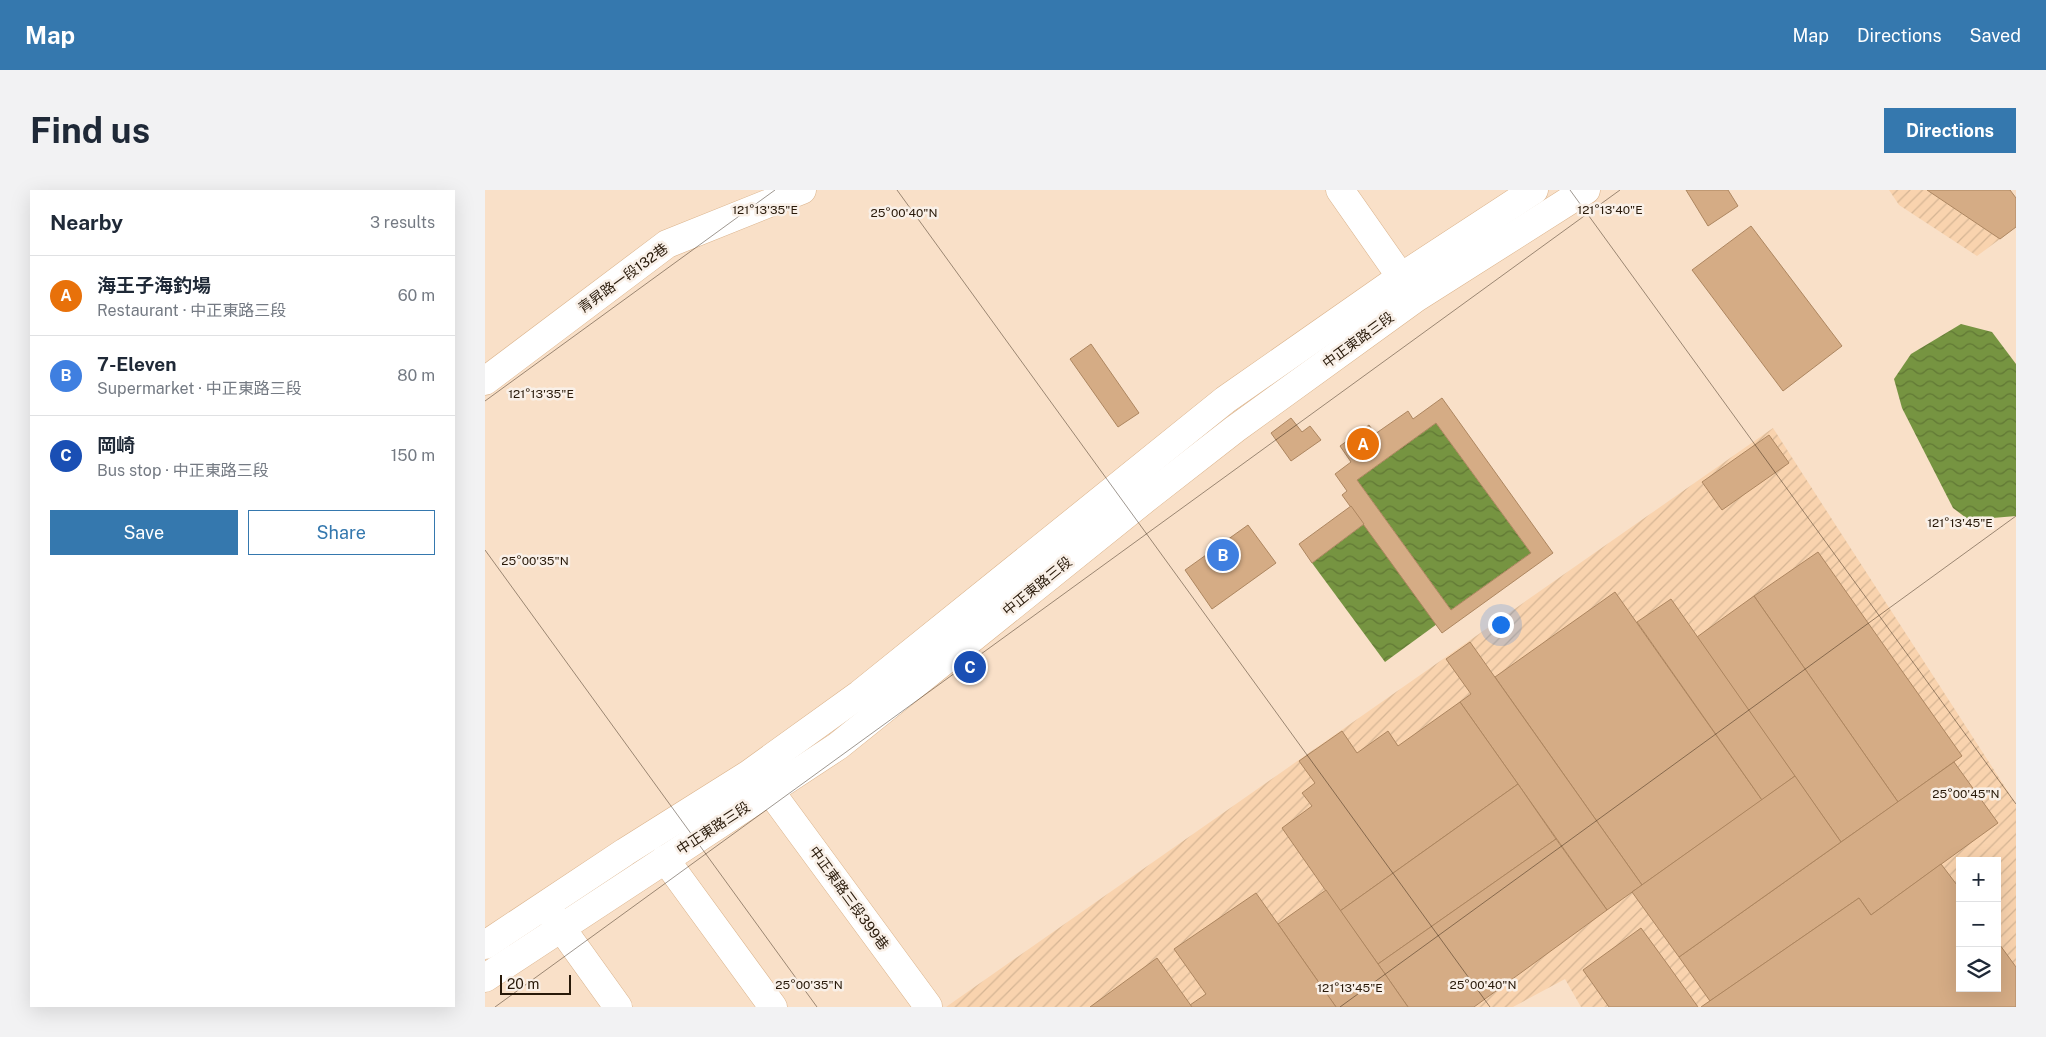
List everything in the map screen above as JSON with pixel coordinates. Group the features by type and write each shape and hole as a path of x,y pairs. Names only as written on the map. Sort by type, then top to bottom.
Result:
{"main road":[{"name":"青昇路一段132巷","path":"485,381 667,244 802,190"},
{"path":"1340,190 1409,287"},
{"name":"中正東路三段","path":"485,978 838,746 1235,429 1409,287 1534,190"},
{"name":"中正東路三段","path":"485,945 749,774 859,694 1225,400 1409,287 1586,190"},
{"name":"中正東路三段399巷","path":"770,791 928,1006"},
{"path":"665,859 773,1007"},
{"path":"545,905 618,1007"}],"shaded area":[{"path":"1889,190 1927,190 2000,239 1977,256 1899,205"},
{"path":"1773,428 2016,804 2016,1007 1581,1007 1565,979 1513,1007 946,1007"}],"water":[{"path":"1961,324 1992,332 2016,364 2016,516 1969,520 1953,508 1902,408 1894,379 1911,354"},
{"path":"1436,423 1531,553 1451,610 1357,480"},
{"path":"1364,524 1437,624 1385,662 1312,563"}],"building":[{"path":"1686,190 1728,190 1738,206 1708,226"},
{"path":"1927,190 2010,190 2016,198 2016,227 2000,239"},
{"path":"1751,226 1842,346 1783,391 1692,270"},
{"path":"1091,344 1139,413 1118,427 1070,359"},
{"path":"1442,398 1553,553 1442,633 1342,495 1347,491 1335,474 1351,462 1340,446 1369,425 1375,434 1408,411 1413,419","holes":["1436,423 1531,553 1451,610 1357,480"]},
{"path":"1291,418 1302,432 1310,426 1321,440 1291,461 1271,433"},
{"path":"1769,435 1789,463 1722,510 1702,482"},
{"path":"1351,506 1364,524 1312,563 1299,544"},
{"path":"1248,525 1276,563 1212,609 1185,570"},
{"path":"1818,552 1962,756 1898,802 1754,596"},
{"path":"1615,592 1762,800 1642,885 1495,677"},
{"path":"1754,596 1898,802 1841,842 1697,637"},
{"path":"1671,599 1795,776 1762,800 1637,622"},
{"path":"1470,642 1642,885 1607,910 1460,702 1471,694 1446,659"},
{"path":"1460,702 1518,784 1340,911 1282,828 1312,806 1302,793 1315,783 1299,761 1342,731 1357,753 1388,731 1398,746"},
{"path":"1954,762 1998,823 1871,915 1859,898 1710,1001 1679,957"},
{"path":"1795,776 1841,842 1679,957 1632,892"},
{"path":"1518,784 1556,839 1378,964 1340,911"},
{"path":"1556,839 1607,910 1474,1007 1408,1007 1378,964"},
{"path":"1941,864 1956,884 1956,992 2001,992 2001,946 2016,967 2016,1007 1701,1007 1859,898 1871,915"},
{"path":"1326,890 1408,1007 1336,1007 1278,924"},
{"path":"1256,893 1336,1007 1192,1007 1190,1005 1206,994 1174,949"},
{"path":"1641,928 1698,1007 1609,1007 1583,970"},
{"path":"1157,958 1192,1007 1090,1007"}],"place":[{"name":"海王子海釣場","path":"1363,444"},
{"name":"7-Eleven","path":"1223,555"},
{"name":"岡崎","path":"970,667"}]}
